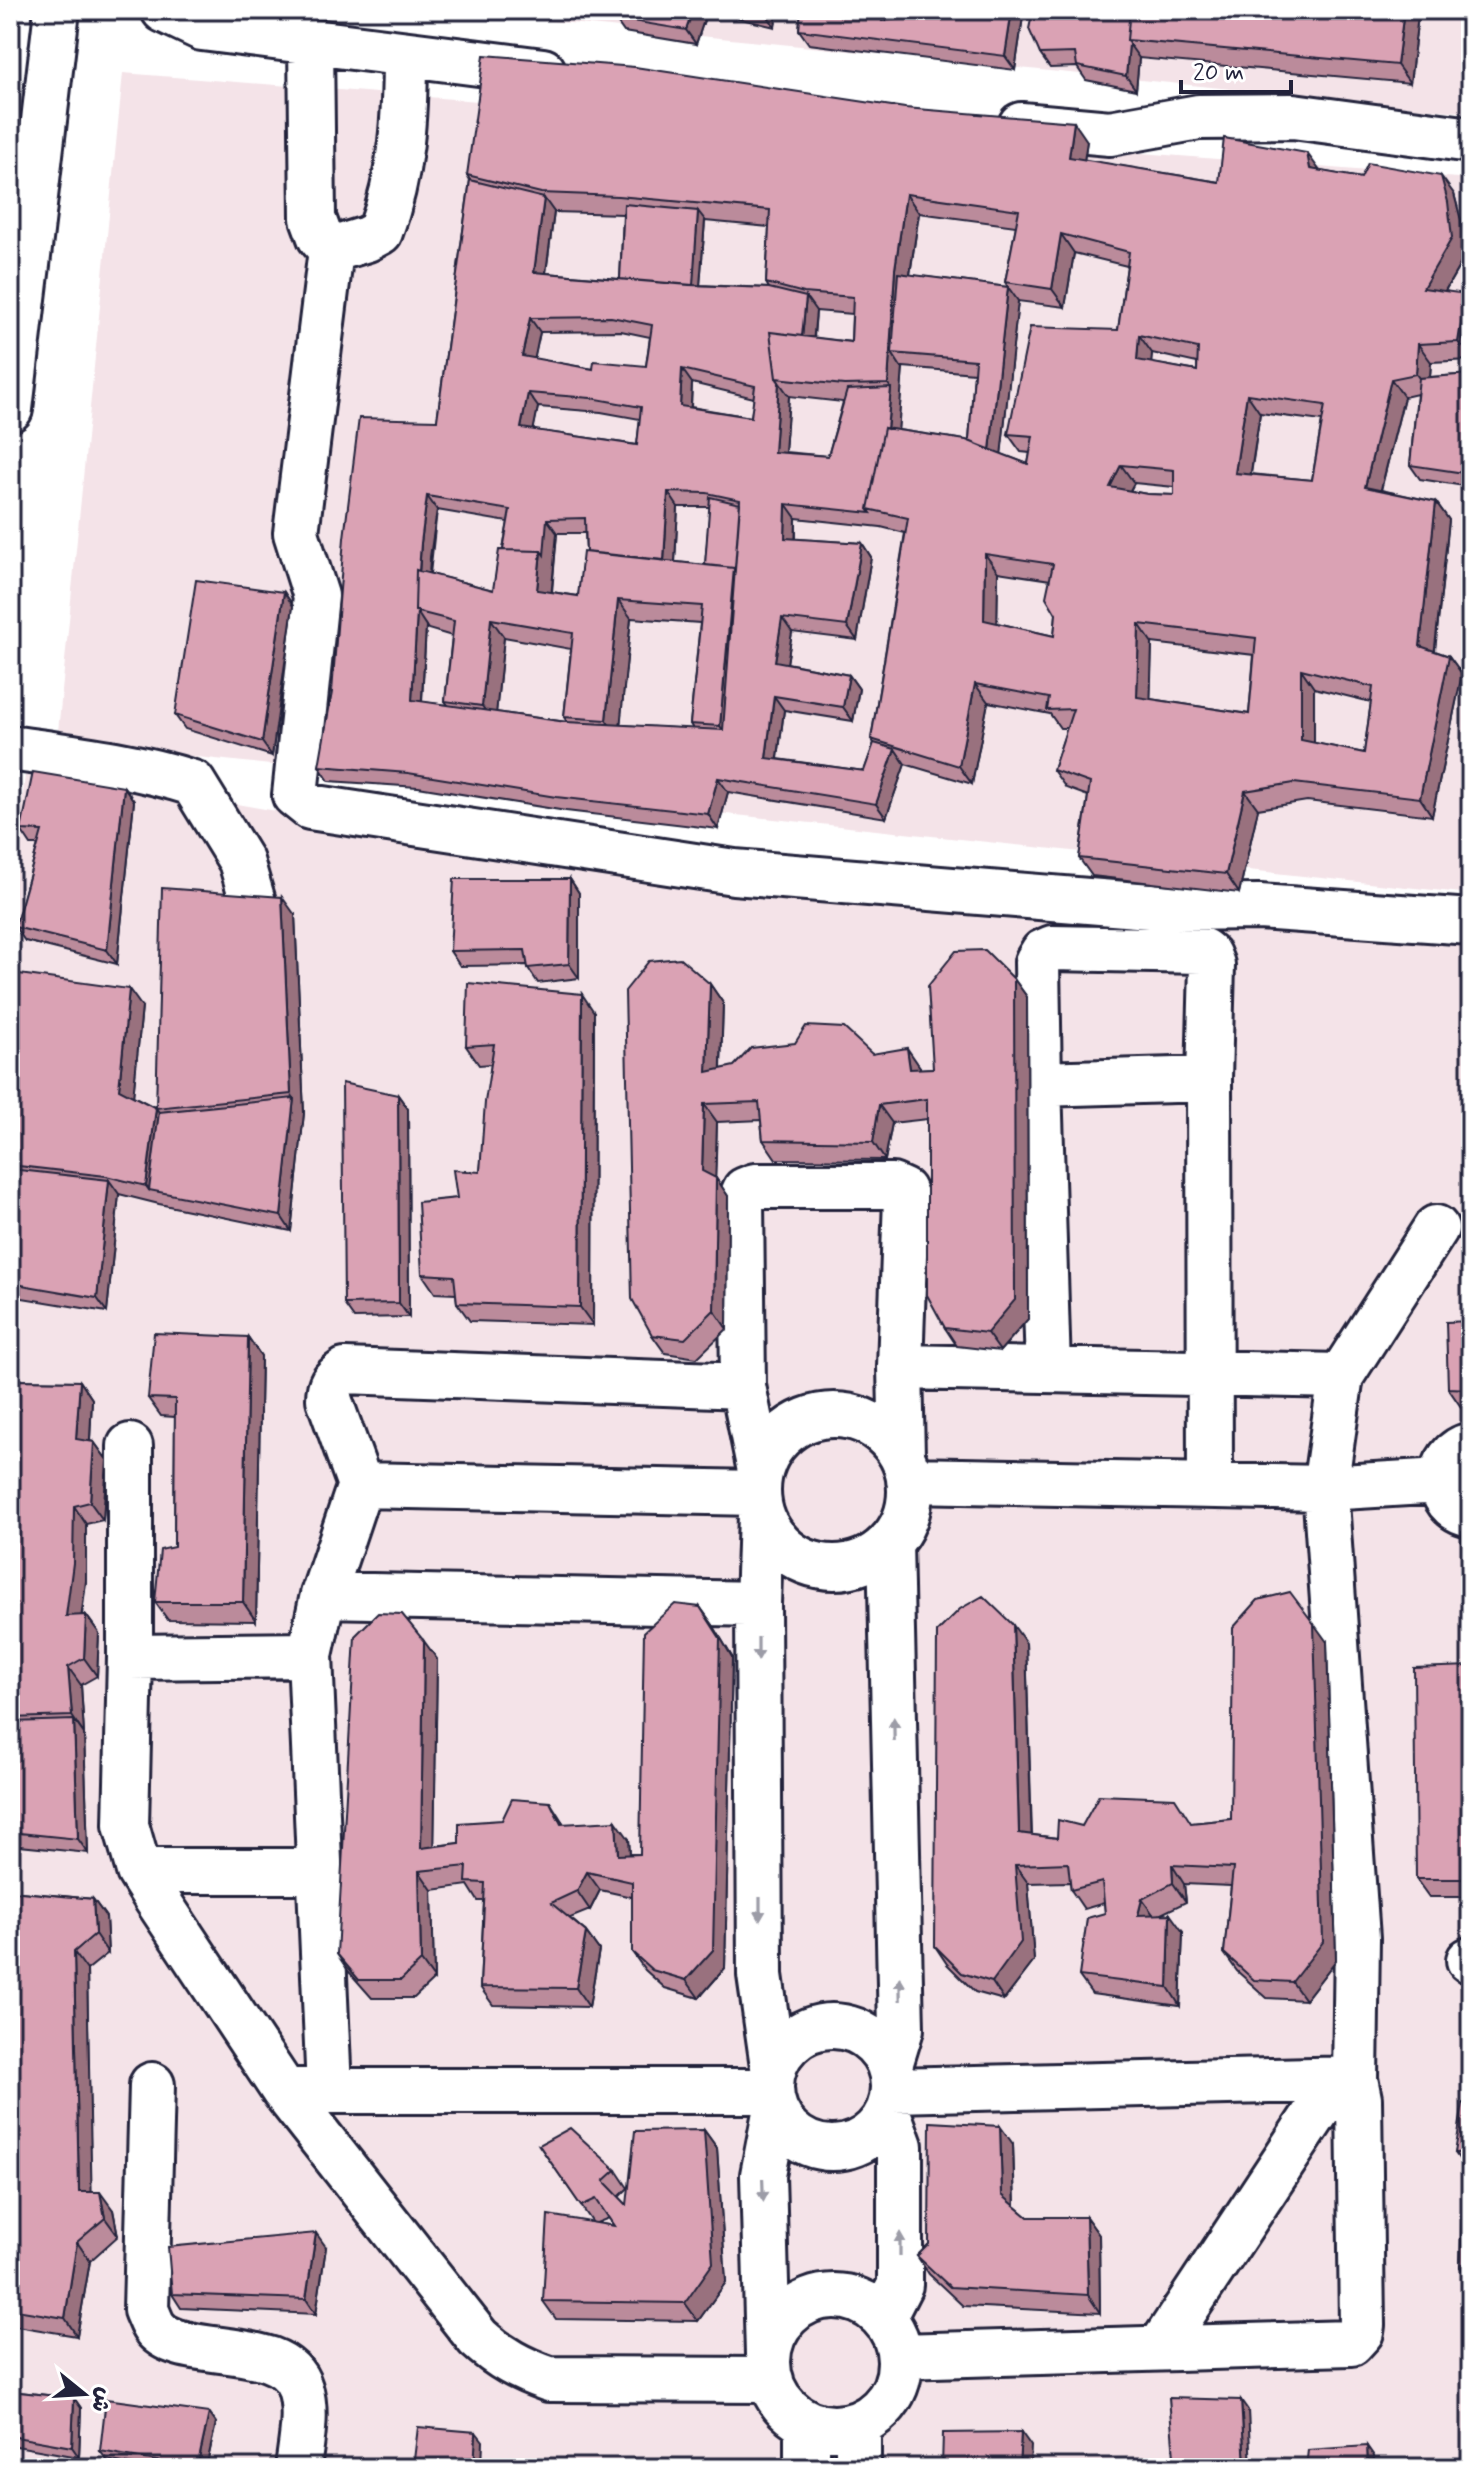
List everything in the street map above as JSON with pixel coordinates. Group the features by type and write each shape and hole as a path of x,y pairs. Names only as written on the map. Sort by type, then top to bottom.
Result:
{"street":[{"path":"10,409 57,10"},
{"path":"164,10 202,28 589,77"},
{"path":"311,42 313,218 320,237 331,250 296,533 316,596 295,795 310,807 734,872 1174,908 1259,907 1471,922"},
{"path":"331,250 380,232 399,169 405,119 405,54"},
{"path":"985,121 1110,133 1199,117 1293,116 1471,140"},
{"path":"10,748 89,758 162,773 193,783 241,861 253,902"},
{"path":"1048,1369 1037,962 1043,952 1052,948 1203,951 1212,965 1209,1079 1210,1485"},
{"path":"1039,1084 1209,1079"},
{"path":"755,1186 892,1186 903,1191 906,1198 900,1367 907,1514 890,1543 873,1557 852,1565 829,1567 807,1563 787,1552 771,1535 760,1493 743,1386 741,1199 745,1190 755,1186"},
{"path":"1160,2348 1347,2079 1357,1938 1325,1488 1341,1376 1436,1228"},
{"path":"900,1367 1341,1376"},
{"path":"329,2090 310,1655 323,1595 360,1485 329,1399 329,1386 345,1371 743,1386"},
{"path":"890,1543 901,2029 891,2090 875,2132 855,2145 832,2149 809,2145 789,2133 773,2090 760,1975 760,1493 769,1450 784,1433 803,1420 826,1414 849,1415 871,1424 889,1437 906,1468"},
{"path":"1471,1445 1461,1447 1450,1456 1443,1467 1441,1481 1444,1495 1452,1506 1471,1514"},
{"path":"130,1446 126,1825 139,1871 284,2091 478,2338 495,2354 518,2368 549,2379 769,2369"},
{"path":"906,1468 1210,1485 1325,1488 1441,1481"},
{"path":"360,1485 760,1493"},
{"path":"323,1595 758,1604"},
{"path":"130,1657 310,1655"},
{"path":"139,1871 320,1871"},
{"path":"832,2025 856,2030 877,2044 891,2090 900,2146 900,2285 892,2337 899,2377 890,2397 877,2413 858,2424 841,2428 807,2423 778,2398 769,2369 763,2175 773,2090 787,2045 807,2030 832,2025"},
{"path":"891,2090 1347,2079"},
{"path":"769,2369 773,2337 785,2318 802,2304 823,2297 845,2297 866,2304 892,2337 1160,2348 1351,2343 1357,2338 1362,2325 1359,2099 1347,2079"},
{"path":"152,2085 146,2310 154,2328 169,2339 265,2358 293,2372 301,2390 304,2419 298,2468"},
{"path":"284,2091 773,2090"},
{"path":"807,2423 807,2468"},
{"path":"858,2424 858,2468"}],"shaded area":[{"path":"440,10 1471,10 1471,113"},
{"path":"123,73 1471,179 1471,894 57,742"},
{"path":"26,767 733,891 1471,937 1471,2468 10,2468 10,906"}],"building":[{"path":"616,10 693,10 686,30 614,18"},
{"path":"801,10 883,10 882,21 936,16 937,10 1012,10 1005,56 799,30"},
{"path":"1033,10 1130,10 1126,76 1077,66 1075,53 1040,54 1029,29"},
{"path":"1130,10 1404,10 1397,65 1127,40"},
{"path":"484,55 635,67 905,108 1074,122 1069,157 1219,182 1224,138 1307,153 1310,169 1361,178 1368,163 1441,176 1452,238 1423,288 1466,294 1458,342 1418,344 1416,374 1391,379 1365,487 1436,502 1420,646 1449,656 1420,798 1294,783 1245,791 1226,874 1079,858 1090,783 1053,770 1073,709 1047,710 1049,698 975,684 959,766 871,739 908,518 868,509 884,428 966,440 1028,464 1033,436 1008,434 1030,327 1118,330 1129,252 1061,234 1052,289 1005,282 1019,210 906,194 895,269 888,384 844,385 776,378 770,332 851,342 853,297 804,293 766,283 770,210 618,196 541,193 467,175","holes":["1139,335 1198,348 1197,371 1137,360","1247,394 1325,405 1312,480 1235,473","1121,465 1174,470 1174,495 1110,487","985,554 1053,564 1046,597 1056,614 1054,636 984,620","1139,624 1256,638 1249,714 1137,697","1301,669 1373,687 1364,753 1301,740"]},
{"path":"470,180 544,198 534,272 689,285 769,288 806,297 802,336 770,332 779,382 774,452 828,456 847,390 891,388 887,429 884,428 868,509 871,513 786,504 785,538 862,543 847,626 782,618 775,661 849,675 843,707 774,696 766,758 864,771 874,743 895,749 876,804 718,778 708,814 556,797 408,773 319,766 332,692 344,538 359,418 437,420","holes":["611,317 652,325 646,366 594,361 593,369 522,356 530,318","682,369 755,386 751,417 680,406","528,393 591,398 641,407 637,445 521,428","668,492 707,493 740,500 723,730 566,722 412,700 416,570 419,571 427,496 510,510 503,550 541,551 544,555 547,519 585,518 586,552 664,560"]},
{"path":"624,204 698,211 693,285 620,279"},
{"path":"898,273 1008,287 990,450 969,441 975,360 892,353"},
{"path":"1471,298 1471,348 1461,346"},
{"path":"1471,374 1471,474 1410,465 1419,378"},
{"path":"710,497 740,504 735,570 705,565"},
{"path":"499,550 541,551 537,590 578,596 583,552 734,568 720,726 690,724 702,606 618,600 606,720 564,717 573,633 491,619 482,706 445,701 454,621 415,611 416,570 493,590"},
{"path":"196,580 284,592 262,742 175,715"},
{"path":"33,772 124,787 107,950 15,927 42,831 21,830"},
{"path":"454,879 570,879 569,964 528,968 525,950 450,951"},
{"path":"162,888 282,897 291,1094 156,1108"},
{"path":"985,950 1014,979 1015,1300 987,1333 945,1328 927,1295 927,1099 879,1105 873,1142 763,1140 759,1102 704,1104 702,1171 716,1178 714,1310 685,1339 652,1335 632,1299 625,991 649,961 680,958 710,984 707,1072 734,1066 751,1048 795,1043 806,1026 844,1028 872,1054 907,1048 910,1069 933,1068 928,986 956,951"},
{"path":"19,974 129,989 119,1089 156,1108 146,1186 106,1176 10,1165 10,1064"},
{"path":"468,983 582,994 580,1307 457,1303 454,1276 422,1274 418,1202 457,1198 453,1170 480,1172 485,1102 494,1044 466,1046"},
{"path":"342,1083 398,1095 399,1303 344,1304"},
{"path":"294,1098 281,1216 149,1190 159,1112"},
{"path":"10,1169 109,1180 97,1298 10,1283"},
{"path":"1471,1321 1471,1389 1448,1388 1446,1322"},
{"path":"154,1333 248,1337 243,1602 155,1602 160,1550 174,1547 175,1399 148,1398"},
{"path":"10,1380 80,1381 76,1439 94,1442 90,1502 74,1506 73,1563 66,1616 86,1615 84,1658 68,1667 72,1716 10,1718"},
{"path":"1471,1531 1471,1591 1462,1591 1462,1532"},
{"path":"1290,1592 1314,1624 1323,1942 1292,1982 1254,1980 1224,1953 1233,1868 1172,1865 1173,1883 1142,1899 1138,1915 1170,1914 1168,1987 1079,1976 1087,1918 1105,1913 1102,1882 1071,1890 1068,1863 1015,1865 1021,1942 992,1982 962,1973 935,1946 937,1632 960,1609 983,1596 1013,1625 1019,1833 1057,1838 1058,1820 1082,1826 1099,1795 1175,1798 1191,1823 1231,1819 1233,1628 1258,1600"},
{"path":"675,1604 700,1607 720,1638 713,1950 686,1980 652,1970 632,1952 632,1882 587,1872 577,1891 551,1903 586,1932 576,1988 480,1987 485,1883 466,1882 467,1866 419,1871 421,1961 401,1980 359,1980 337,1954 355,1636 378,1613 402,1614 424,1641 421,1848 459,1843 459,1823 502,1820 512,1799 550,1802 561,1824 616,1821 618,1855 640,1854 644,1632"},
{"path":"1471,1666 1471,1879 1416,1879 1414,1668"},
{"path":"74,1720 78,1839 10,1832 10,1722"},
{"path":"10,1891 93,1899 95,1934 74,1952 79,2192 100,2192 105,2218 77,2242 65,2318 10,2309"},
{"path":"1471,2101 1471,2152 1455,2153 1463,2103"},
{"path":"930,2122 1000,2126 1002,2195 1028,2217 1086,2217 1088,2295 950,2287 917,2256 929,2244"},
{"path":"570,2128 616,2170 604,2181 627,2205 635,2131 704,2130 713,2263 685,2303 543,2301 548,2215 614,2226 596,2199 581,2206 539,2145"},
{"path":"1471,2212 1471,2269 1460,2267 1462,2214"},
{"path":"316,2233 306,2299 172,2294 168,2247"},
{"path":"10,2391 74,2398 72,2447 10,2436"},
{"path":"1169,2398 1241,2400 1245,2467 1175,2468"},
{"path":"106,2399 209,2413 197,2468 100,2451"},
{"path":"418,2427 476,2432 474,2468 413,2468"},
{"path":"1021,2432 1019,2468 942,2468 943,2433"},
{"path":"1367,2446 1368,2468 1306,2468 1308,2450"}]}
